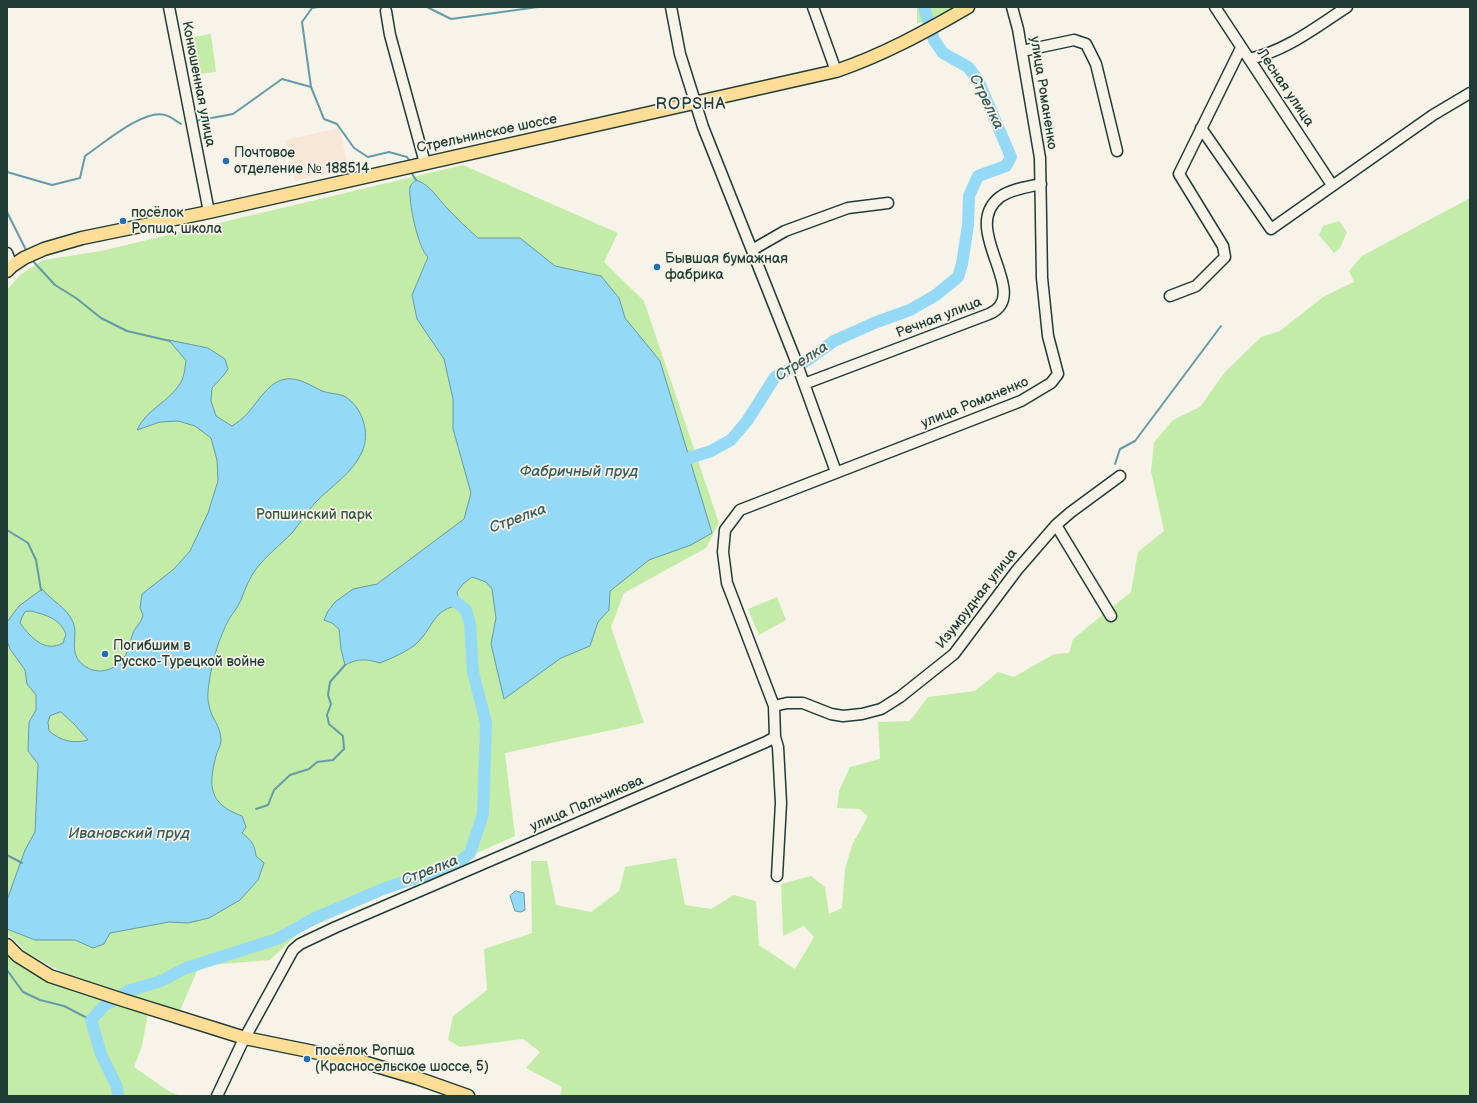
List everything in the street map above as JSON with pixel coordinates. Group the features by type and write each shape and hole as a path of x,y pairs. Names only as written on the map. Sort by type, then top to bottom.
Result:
{"main road":[{"name":"Стрельнинское шоссе","path":"9,269 44,249 82,238 209,212 836,71 868,60 908,41 968,7"},
{"path":"7,946 18,956 50,976 123,1000 245,1038 363,1062 417,1078 468,1096"}],"street":[{"name":"Конюшенная улица","path":"169,7 209,212"},
{"path":"671,7 680,54 703,127 794,356 836,472"},
{"path":"813,7 836,71"},
{"name":"улица Романенко","path":"774,706 727,583 723,552 725,530 732,519 740,510 748,506 1022,401 1051,383 1058,374 1048,336 1042,278 1040,158 1018,29 1012,7"},
{"name":"Лесная улица","path":"1215,7 1332,185"},
{"path":"1249,59 1268,55 1347,7"},
{"path":"386,11 390,35 425,163"},
{"path":"1022,51 1074,40 1086,44 1096,64 1117,151"},
{"path":"1170,296 1196,286 1225,258 1223,246 1178,174 1241,48"},
{"path":"1201,128 1271,229 1434,115 1470,93"},
{"name":"Речная улица","path":"803,381 989,314 1000,308 1003,302 1004,287 988,236 986,221 988,214 999,198 1007,193 1041,184"},
{"path":"752,250 785,231 848,208 888,203"},
{"path":"7,254 9,269"},
{"name":"Изумрудная улица","path":"774,706 787,703 803,703 831,714 855,715 880,708 900,697 954,654 1003,587 1036,546 1056,525 1071,512 1120,476"},
{"path":"1056,525 1111,616"},
{"path":"774,706 775,737 778,747 781,803 777,876"},
{"name":"улица Пальчикова","path":"217,1096 245,1038 294,950 300,944 775,737"}],"shaded area":[{"path":"339,128 349,168 295,181 285,140"}],"green space":[{"path":"917,7 956,7 944,14 917,24"},
{"path":"211,34 216,72 198,74 193,37"},
{"name":"Ропшинский парк","path":"463,165 618,233 604,262 644,301 719,523 706,548 624,593 611,627 644,723 505,753 515,836 300,932 270,960 199,966 180,1011 62,972 27,953 7,933 7,290 20,275 43,260 101,251"},
{"path":"1470,198 1470,1096 560,1096 562,1087 526,1068 540,1052 523,1039 460,1047 448,1040 453,1016 487,990 484,949 532,933 531,861 547,861 556,905 591,912 619,891 625,867 676,858 685,905 711,909 734,895 756,901 759,945 795,969 814,937 804,926 783,936 781,884 811,876 825,887 829,914 842,908 845,869 852,845 868,816 859,809 837,808 839,791 850,767 880,759 878,722 910,721 928,697 975,691 998,672 1014,677 1054,654 1069,653 1073,639 1131,592 1138,552 1164,531 1151,471 1154,442 1173,420 1200,407 1225,372 1261,337 1280,331 1323,297 1354,282 1349,271 1362,256"},
{"path":"1339,221 1347,232 1340,248 1334,253 1319,235 1323,226"},
{"path":"777,597 786,620 759,635 748,609"},
{"path":"7,954 22,966 55,985 92,998 148,1013 142,1046 134,1067 170,1092 181,1096 7,1096"}],"water":[{"name":"Фабричный пруд","path":"416,180 430,188 444,205 478,238 520,238 555,266 601,276 619,298 625,318 660,361 712,533 691,545 649,560 610,591 609,610 598,622 590,646 561,658 504,699 491,644 496,618 492,589 486,582 472,577 463,584 457,592 460,605 444,610 439,614 423,636 411,648 380,663 362,660 354,661 345,665 341,649 339,629 332,623 324,620 328,611 335,602 353,589 377,584 464,519 471,493 453,429 453,399 444,359 417,319 412,295 428,257 424,252 417,235 412,213 410,187"},
{"name":"Ивановский пруд","path":"169,340 208,348 225,359 228,369 212,388 211,401 216,416 232,426 247,414 274,384 286,379 295,379 305,382 325,392 339,394 350,400 360,413 365,429 365,445 353,467 315,503 292,533 256,569 247,584 240,603 225,626 212,666 208,688 208,700 210,710 221,735 220,745 213,767 212,785 214,793 217,800 223,806 242,816 246,827 242,833 252,843 256,856 264,863 258,880 240,900 209,918 188,923 169,922 110,933 104,944 93,948 75,940 35,940 7,929 7,900 25,850 35,832 38,764 28,751 29,722 36,710 36,695 27,684 25,670 10,649 7,641 7,622 19,606 42,589 67,612 73,622 75,631 75,654 82,664 95,670 108,670 114,667 125,656 133,633 143,615 140,608 142,594 174,569 190,551 208,513 218,481 217,460 211,438 195,426 178,421 160,422 137,430 146,416 171,395 181,382 186,361","holes":["31,611 48,616 57,621 66,634 63,643 56,646 50,646 44,645 34,639 20,623 25,612","61,712 75,725 88,740 77,742 67,741 49,731 48,722 50,716"]},
{"path":"516,891 524,893 525,910 521,912 515,911 510,896"}],"waterway":[{"path":"195,121 233,114 282,79 311,87 302,22 312,8 318,7"},
{"path":"427,7 451,19 538,7"},
{"name":"Стрелка","path":"674,463 711,451 731,440 747,421 775,377 806,361 834,341 874,323 910,310 936,295 958,277 962,264 968,225 969,196 978,176 1006,166 1011,157 978,80 968,67 943,53 934,40 924,7"},
{"path":"311,87 324,119 337,124 354,148 368,157 389,152 407,157 409,160"},
{"path":"7,172 52,185 80,178 85,156 112,136 135,122 146,117 165,115 181,124"},
{"path":"411,172 416,180"},
{"path":"7,212 27,252"},
{"path":"31,259 55,285 76,298 101,318 127,331 170,341"},
{"path":"1115,464 1120,449 1135,441 1221,326"},
{"path":"7,530 28,543 36,560 41,590"},
{"name":"Стрелка","path":"118,1096 117,1087 101,1054 91,1020 104,1006 128,991 161,981 186,968 277,939 315,918 383,889 457,864 470,853 483,814 486,723 473,672 470,624 466,610 447,595"},
{"path":"256,809 268,805 274,790 290,775 309,769 317,762 333,760 344,749 343,736 329,724 327,715 331,704 328,695 330,682 345,665"},
{"path":"7,855 22,863"},
{"path":"7,970 23,992 40,1000 64,1006 91,1020"}],"place":[{"name":"Почтовое отделение № 188514","path":"226,161"},
{"name":"посёлок Ропша, школа","path":"123,221"},
{"name":"Бывшая бумажная фабрика","path":"657,267"},
{"name":"Погибшим в Русско-Турецкой войне","path":"105,654"},
{"name":"посёлок Ропша (Красносельское шоссе, 5)","path":"307,1059"}],"district":[{"name":"ROPSHA","path":"691,105"}]}
